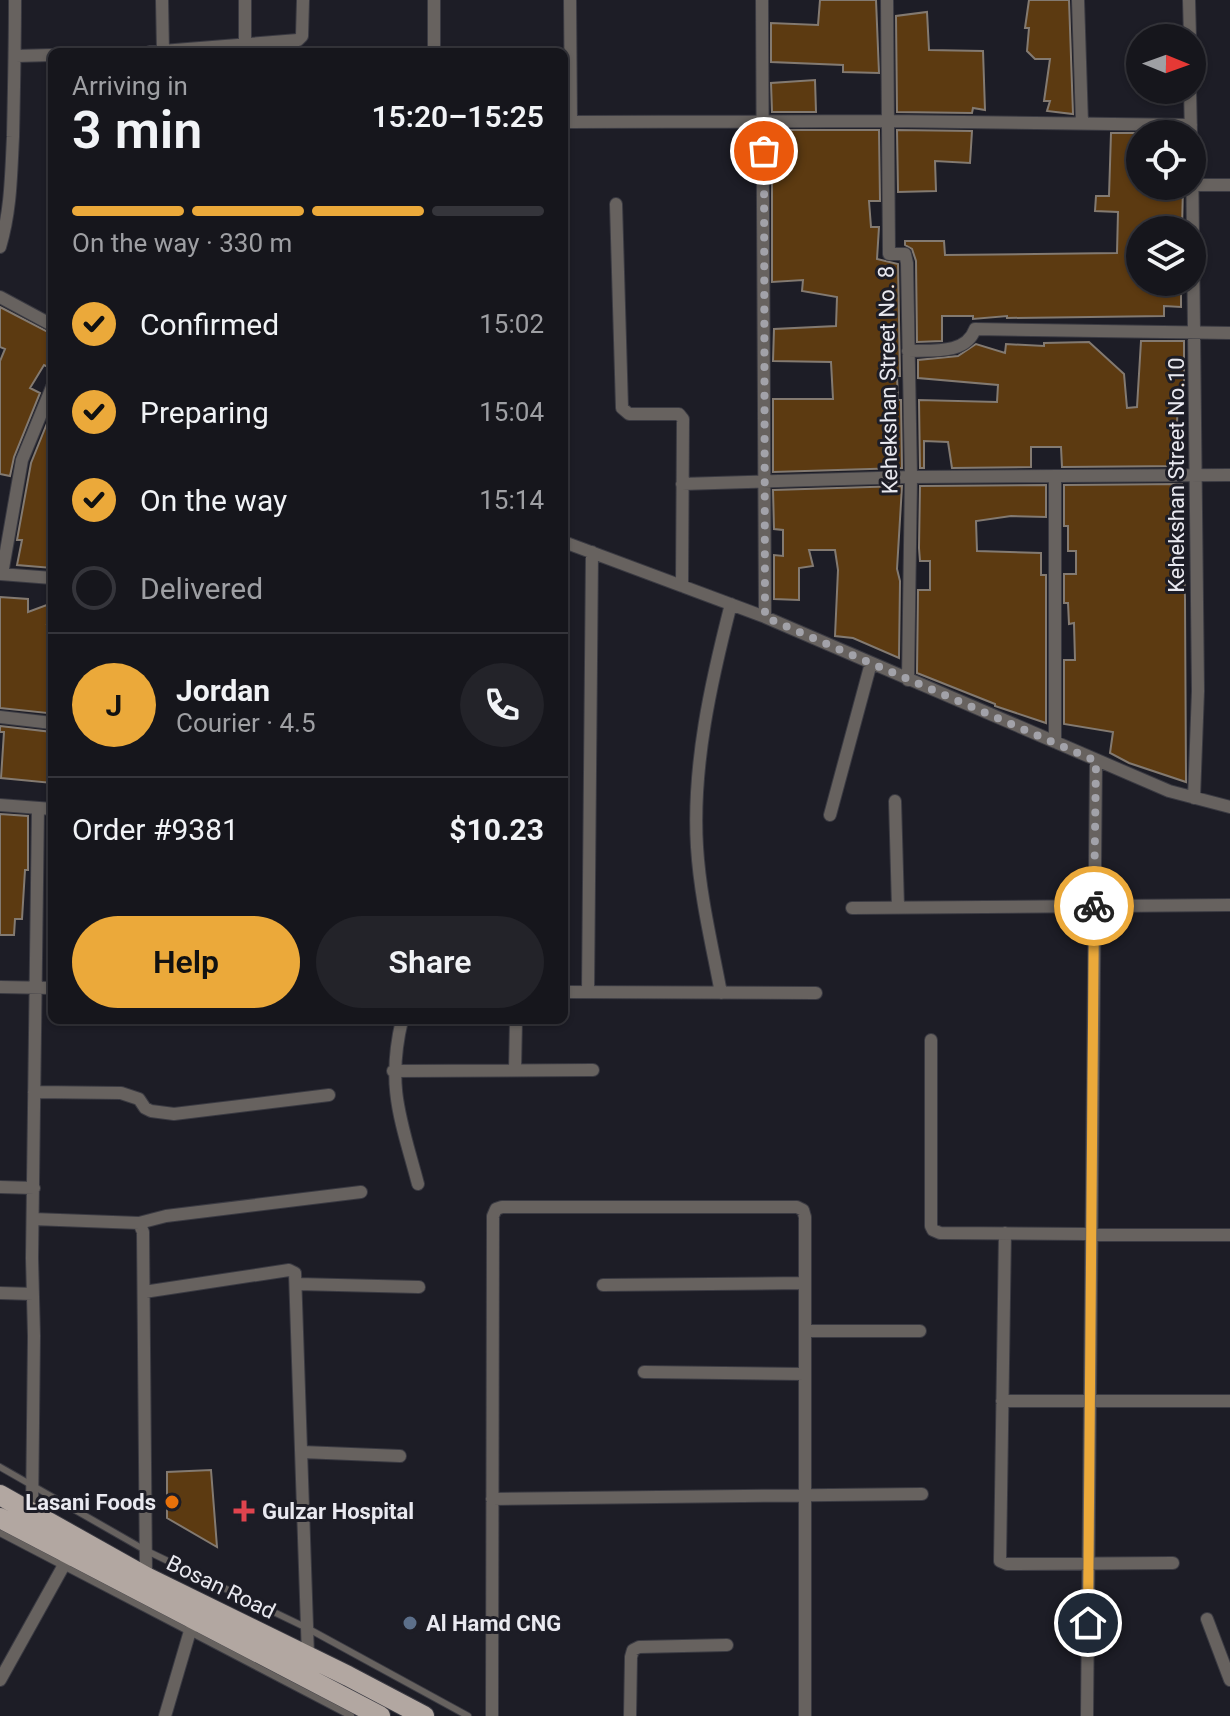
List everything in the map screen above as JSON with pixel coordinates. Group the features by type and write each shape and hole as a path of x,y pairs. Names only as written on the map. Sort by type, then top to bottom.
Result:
{"main road":[{"name":"Bosan Road","path":"0,1495 146,1577 308,1656 394,1708 424,1716"},
{"name":"Bosan Road","path":"0,1518 66,1561 380,1716"}],"street":[{"path":"0,247 8,219 12,181 15,0"},
{"path":"162,0 163,48"},
{"path":"245,0 245,48 298,40 302,36 303,0"},
{"path":"434,0 434,48"},
{"path":"570,0 568,122 889,121 1126,126"},
{"path":"762,0 765,617"},
{"name":"Kehekshan Street No. 8","path":"887,0 889,254 905,254 907,263 911,477 908,680"},
{"path":"1078,0 1082,123"},
{"path":"1189,0 1190,24"},
{"path":"0,39 16,39"},
{"path":"16,56 48,55"},
{"path":"1206,185 1230,185"},
{"name":"Kehekshan Street No.10","path":"1194,200 1198,691 1194,798"},
{"path":"616,204 621,402 625,413 629,414 681,415 682,586"},
{"path":"0,297 48,323"},
{"path":"908,351 954,348 972,337 975,329 1230,333"},
{"path":"48,397 22,460 1,574 48,578"},
{"path":"682,484 911,477 1230,475"},
{"path":"1055,476 1055,742"},
{"path":"0,493 14,495"},
{"path":"568,543 765,617 1169,791 1230,807"},
{"path":"588,992 592,552"},
{"path":"721,993 702,896 697,847 697,798 709,703 731,604"},
{"path":"830,815 871,663"},
{"path":"0,717 48,723"},
{"path":"1087,1716 1096,761"},
{"path":"895,801 898,907"},
{"path":"0,805 45,808 34,1092 32,1512"},
{"path":"852,908 1230,905"},
{"path":"0,987 48,988"},
{"path":"568,992 816,993"},
{"path":"401,1024 393,1071 395,1100 418,1184"},
{"path":"515,1070 516,1024"},
{"path":"931,1040 933,1230 940,1233 1230,1235"},
{"path":"393,1071 593,1070"},
{"path":"34,1092 121,1093 139,1099 151,1111 174,1114 329,1095"},
{"path":"0,1187 34,1188"},
{"path":"33,1219 139,1223 166,1216 361,1192"},
{"path":"492,1716 493,1216 496,1209 797,1207 803,1210 805,1217 805,1716"},
{"path":"139,1223 143,1232 146,1577"},
{"path":"1005,1233 1000,1561 1007,1564 1173,1563"},
{"path":"144,1292 289,1270 295,1273 308,1656"},
{"path":"603,1285 805,1283"},
{"path":"297,1284 419,1287"},
{"path":"0,1293 33,1294"},
{"path":"805,1331 920,1331"},
{"path":"644,1372 805,1374"},
{"path":"1002,1401 1230,1401"},
{"path":"302,1452 400,1456"},
{"path":"492,1499 922,1494"},
{"path":"0,1680 66,1561"},
{"path":"1207,1619 1230,1680"},
{"path":"165,1716 190,1631"},
{"path":"630,1716 633,1650 639,1647 727,1645"}],"lane":[{"path":"0,1467 145,1550 307,1628 468,1716"},
{"path":"0,1533 66,1561 351,1716"}],"building":[{"path":"820,0 876,0 879,73 843,72 843,65 771,62 771,23 818,25"},
{"path":"1029,0 1069,0 1073,114 1047,111 1050,101 1044,101 1050,59 1035,59 1027,51 1029,28 1025,28"},
{"path":"927,12 929,50 983,51 985,110 973,108 972,113 897,112 896,16"},
{"path":"815,80 816,112 772,112 771,83"},
{"path":"772,130 879,130 880,201 869,201 871,227 879,227 877,259 898,264 900,376 897,376 898,400 901,400 902,468 773,472 773,399 833,399 831,362 773,361 774,329 836,326 837,297 802,291 803,280 772,282"},
{"path":"897,130 972,131 970,163 935,161 936,191 898,192"},
{"path":"1111,133 1126,133 1126,200 1183,200 1182,216 1126,216 1126,296 1181,296 1181,307 1164,306 1164,316 1007,316 973,319 973,316 942,316 942,341 917,342 916,261 905,241 944,241 945,255 1117,253 1118,212 1095,211 1096,196 1109,196"},
{"path":"0,307 48,332 48,367 44,365 30,388 40,393 14,457 10,476 0,474 0,361 5,349 0,347"},
{"path":"1141,341 1184,341 1184,395 1178,395 1177,425 1180,425 1181,466 1062,467 1061,447 1031,447 1031,467 952,468 948,442 924,441 924,468 920,468 919,400 997,402 998,385 918,378 918,360 958,356 976,344 1005,353 1006,344 1044,346 1044,343 1089,342 1124,374 1127,408 1137,407"},
{"path":"48,421 48,568 17,565 22,540 17,540 31,463"},
{"path":"1182,484 1186,782 1129,763 1110,753 1113,732 1064,724 1064,660 1075,660 1074,623 1069,624 1068,603 1064,603 1064,574 1076,574 1076,551 1068,551 1068,526 1064,526 1064,485"},
{"path":"1046,485 1046,517 1011,516 976,521 977,551 1041,553 1041,575 1046,575 1046,723 995,706 917,673 918,590 930,590 930,561 920,561 920,486"},
{"path":"902,486 897,569 900,581 899,658 853,638 835,636 838,570 835,550 809,550 813,566 799,568 799,600 774,599 774,555 783,556 783,530 774,529 773,490"},
{"path":"0,597 28,599 28,612 48,604 47,713 0,708"},
{"path":"0,726 48,732 48,783 1,778 4,732 0,732"},
{"path":"0,814 28,816 28,870 25,870 22,919 15,919 14,935 0,935"},
{"path":"211,1470 217,1547 167,1518 167,1472"}],"way so far":[{"path":"764,151 765,617 1096,761 1094,906"}],"place":[{"name":"Lasani Foods","path":"172,1502"},
{"name":"Gulzar Hospital","path":"244,1511"},
{"name":"Al Hamd CNG","path":"410,1623"}],"route":[{"path":"1088,1623 1094,906"}]}
